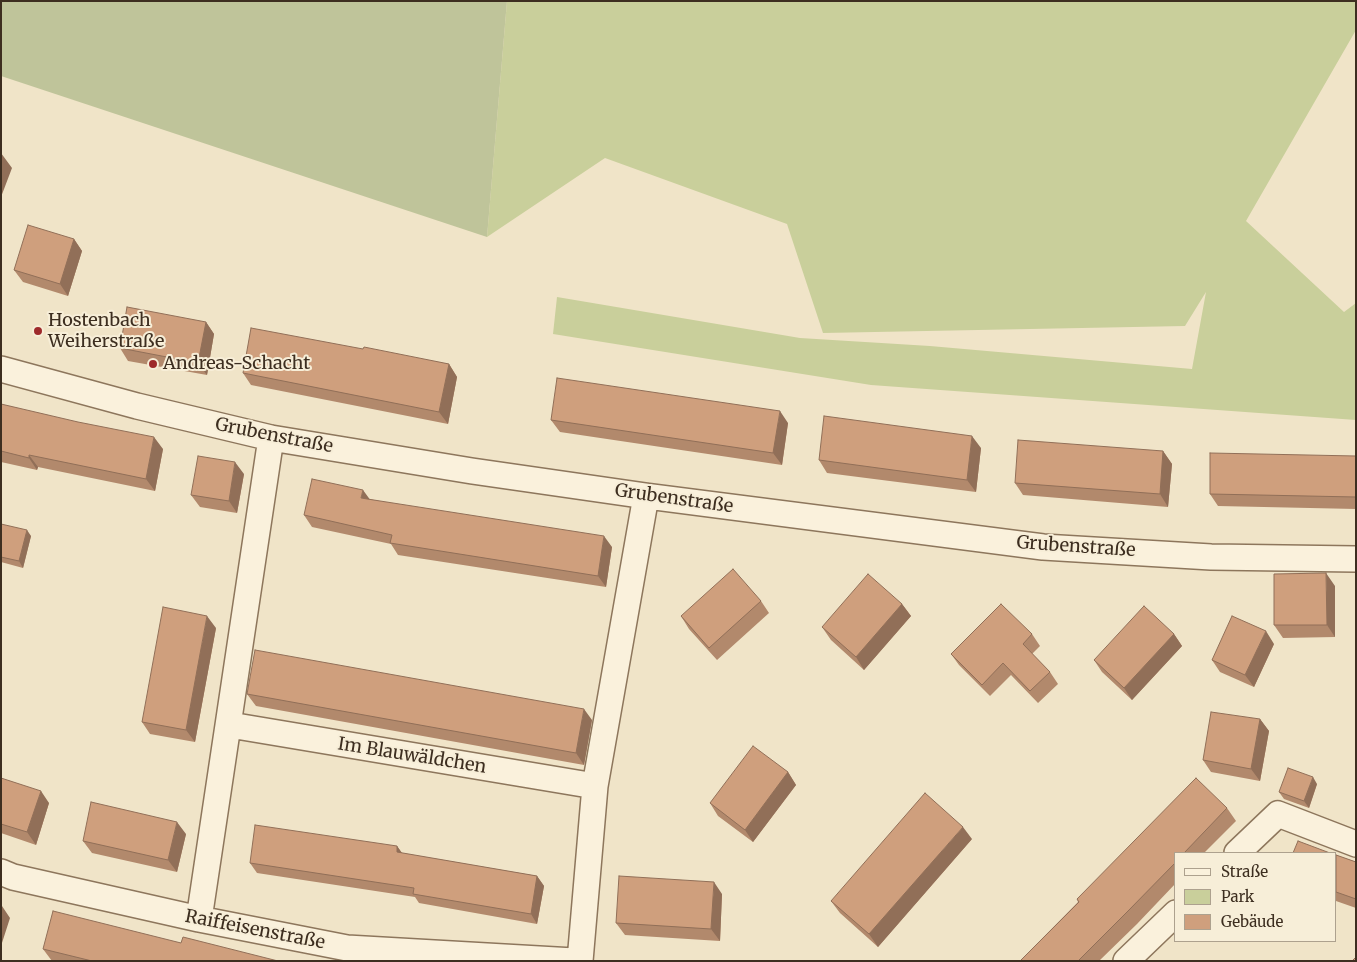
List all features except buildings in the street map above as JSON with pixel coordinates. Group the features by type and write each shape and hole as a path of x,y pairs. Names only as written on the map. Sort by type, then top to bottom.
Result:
{"street":[{"name":"Grubenstraße","path":"1,369 137,406 271,438 472,471 646,496 1043,546 1211,557 1356,559"},
{"path":"199,919 230,725 271,438"},
{"path":"580,961 595,786 646,496"},
{"name":"Im Blauwäldchen","path":"230,725 595,786"},
{"path":"1238,852 1278,814 1356,844"},
{"name":"Raiffeisenstraße","path":"1,872 13,877 199,919 347,948 574,961"},
{"path":"1126,961 1174,915"}],"green space":[{"path":"1,1 507,1 487,237 1,76"},
{"path":"507,1 1356,1 1356,30 1246,221 1344,312 1356,303 1356,420 871,385 553,334 557,297 800,338 930,346 1192,369 1206,292 1185,326 823,333 787,224 605,158 487,237"}],"place":[{"name":"Hostenbach Weiherstraße","path":"38,331"},
{"name":"Andreas-Schacht","path":"153,364"}]}
